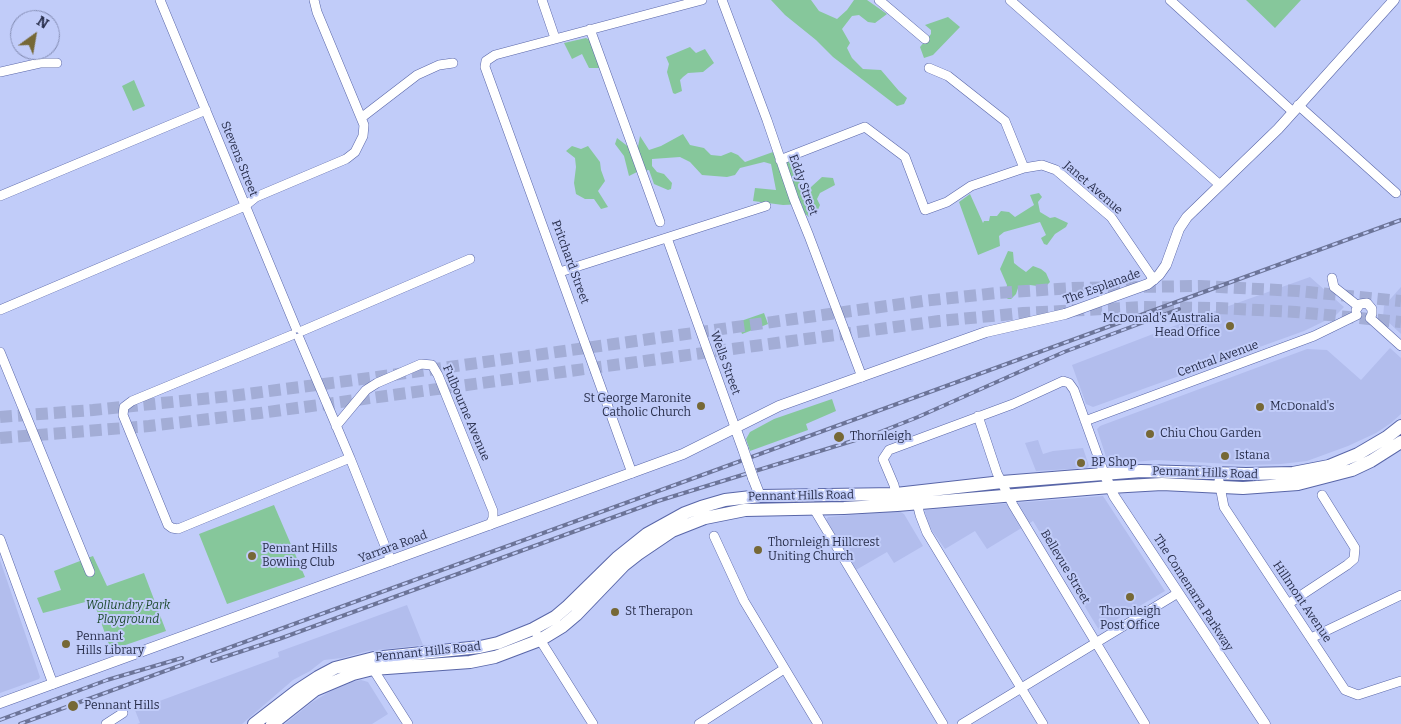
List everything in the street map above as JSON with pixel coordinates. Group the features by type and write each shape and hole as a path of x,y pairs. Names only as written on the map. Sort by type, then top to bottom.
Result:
{"highway":[{"name":"Pennant Hills Road","path":"272,724 315,690 337,679 373,669 470,662 496,657 537,634 549,620 568,606 631,545 667,522 701,507 725,500 760,496 896,494 1002,482 1164,470 1273,475 1329,466 1373,446 1401,426"},
{"name":"Pennant Hills Road","path":"254,724 298,690 335,668 365,659 480,647 563,626 624,565 638,554 672,531 705,518 728,512 917,503 1110,486 1162,484 1264,487 1316,480 1352,470 1371,461 1401,442"},
{"path":"760,496 764,502 796,510"}],"main road":[{"name":"The Esplanade","path":"735,427 779,406 1000,328 1076,311 1142,287 1154,280 1170,259 1179,229 1186,217 1278,129 1394,0"},
{"name":"Wells Street","path":"735,427 760,496"},
{"name":"Yarrara Road","path":"0,703 683,454 735,427"},
{"name":"The Comenarra Parkway","path":"1104,473 1110,486 1178,593 1265,724"}],"street":[{"name":"Stevens Street","path":"160,0 391,561"},
{"path":"0,310 245,206 256,197 352,155 358,149 364,130 361,118 317,12 314,0"},
{"path":"542,0 555,38 702,0"},
{"name":"Eddy Street","path":"722,0 862,377"},
{"path":"879,0 925,39"},
{"path":"1010,0 1220,185"},
{"path":"1170,0 1396,193"},
{"path":"590,29 660,222"},
{"name":"Pritchard Street","path":"555,38 495,55 486,61 485,67 632,473"},
{"path":"0,72 40,63 57,63"},
{"path":"361,118 417,75 439,65 453,64"},
{"path":"929,68 948,76 1005,121 1024,168"},
{"path":"0,196 206,110"},
{"name":"Janet Avenue","path":"780,160 865,127 905,157 925,210 947,202 971,186 1024,168 1042,165 1056,170 1115,222 1154,280"},
{"path":"560,272 766,206"},
{"name":"Wells Street","path":"668,238 735,427"},
{"path":"350,458 178,529 172,528 168,525 123,414 124,407 132,401 470,259"},
{"path":"1332,278 1334,287 1357,310 1363,319 1370,318"},
{"path":"1357,310 1362,303 1370,305 1373,312 1370,318"},
{"name":"Central Avenue","path":"1085,421 1314,336 1357,310"},
{"path":"1370,318 1401,346"},
{"path":"0,352 90,572"},
{"name":"Fulbourne Avenue","path":"336,426 366,390 376,383 421,364 432,365 438,375 493,511 490,525"},
{"path":"896,494 883,459 889,450 1013,404 1060,382 1066,382 1072,386 1104,473"},
{"name":"Bellevue Street","path":"978,416 1008,496 1145,724"},
{"name":"Hillmont Avenue","path":"1219,473 1219,487 1224,507 1345,689 1358,695 1401,681"},
{"path":"1288,604 1347,565 1354,558 1355,548 1322,495"},
{"path":"917,503 927,533 1043,724"},
{"path":"814,509 943,724"},
{"path":"714,536 744,601 818,724"},
{"path":"0,539 53,684"},
{"path":"962,724 1178,593"},
{"path":"1311,638 1401,595"},
{"path":"537,634 593,724"},
{"path":"373,669 408,724"},
{"path":"699,724 784,669"},
{"path":"106,724 124,713"}],"shaded area":[{"path":"1310,277 1344,307 1335,316 1304,331 1093,407 1086,404 1072,365"},
{"path":"1401,287 1401,334 1383,317 1384,306"},
{"path":"1390,348 1401,358 1401,414 1376,433 1348,446 1307,461 1281,464 1249,465 1156,460 1108,463 1097,429 1100,426 1307,349 1327,350 1361,380"},
{"path":"1038,440 1043,454 1083,448 1089,466 1087,468 1036,471 1025,443"},
{"path":"1103,496 1165,591 1099,630 1033,521 987,549 975,531 945,549 926,522 925,510"},
{"path":"899,511 904,514 923,546 894,563 887,552 856,570 826,520 828,517"},
{"path":"0,560 40,677 0,693"},
{"path":"407,605 423,645 368,651 342,658 324,660 310,671 293,680 242,724 137,724 140,723 135,710 279,657 278,652"},
{"path":"361,680 368,682 388,714 372,724 285,724 311,703 329,692"}],"green space":[{"path":"771,0 811,0 819,11 837,19 854,0 867,0 887,14 875,23 868,22 859,15 852,16 842,29 850,43 847,48 852,58 863,69 881,70 907,98 904,104 897,106 833,57 816,40 785,15"},
{"path":"1246,0 1301,0 1275,28"},
{"path":"948,17 960,27 933,55 924,58 920,47 931,34 931,30 925,25"},
{"path":"586,38 590,40 599,63 599,68 589,68 582,54 572,59 564,43"},
{"path":"690,47 696,53 705,49 714,63 703,72 688,73 680,80 682,91 675,94 673,93 667,72 669,64 666,57"},
{"path":"134,80 145,106 133,111 122,86"},
{"path":"683,134 690,145 704,148 711,155 721,156 731,152 738,155 745,162 773,152 776,160 790,162 799,178 800,185 811,187 822,177 833,178 835,185 820,193 817,199 820,205 817,212 809,217 803,212 802,204 783,205 753,201 755,188 776,190 771,164 764,162 740,168 735,175 727,177 702,175 690,162 680,157 652,159 652,166 657,172 664,174 672,183 671,189 668,190 654,184 649,170 637,172 629,176 624,156 615,144 617,138 630,148 635,149 638,147 640,136 649,150"},
{"path":"572,146 581,149 588,146 600,162 605,181 598,191 608,207 601,209 594,199 585,199 576,194 574,183 575,158 566,151"},
{"path":"1039,193 1042,197 1038,202 1040,212 1050,218 1055,217 1068,223 1066,227 1055,234 1047,245 1044,244 1041,238 1046,235 1040,222 1004,232 999,236 1000,246 978,255 959,202 970,194 983,223 984,221 989,221 990,216 997,216 1001,211 1009,212 1015,217 1034,205 1030,195"},
{"path":"1008,251 1013,252 1014,263 1019,267 1026,272 1033,266 1041,269 1046,273 1050,282 1045,287 1030,285 1018,288 1016,294 1011,299 1008,299 1005,296 1007,285 1000,269"},
{"path":"764,313 768,324 742,334 738,322"},
{"path":"832,399 836,411 806,424 808,430 750,451 746,439 750,432 774,419"},
{"name":"Pennant Hills Bowling Club","path":"274,505 305,577 227,604 199,534"},
{"name":"Wollundry Park Playground","path":"93,556 107,586 144,573 166,631 111,650 93,600 43,613 37,598 61,590 54,571"}],"tunnel":[{"path":"0,417 231,396 923,301 997,293 1072,288 1199,286 1298,291 1401,301"},
{"path":"0,438 149,426 260,413 939,321 1023,313 1144,307 1218,308 1296,312 1401,322"}],"railway":[{"path":"20,724 1401,220"},
{"path":"212,661 279,639 658,501 875,434 918,417 1064,352 1179,309"},
{"path":"0,720 107,680 182,658"}],"place":[{"name":"McDonald's Australia Head Office","path":"1230,326"},
{"name":"St George Maronite Catholic Church","path":"701,406"},
{"name":"McDonald's","path":"1260,407"},
{"name":"Chiu Chou Garden","path":"1150,434"},
{"name":"Thornleigh","path":"839,437"},
{"name":"Istana","path":"1225,456"},
{"name":"BP Shop","path":"1081,463"},
{"name":"Thornleigh Hillcrest Uniting Church","path":"758,550"},
{"name":"Pennant Hills Bowling Club","path":"252,556"},
{"name":"Thornleigh Post Office","path":"1130,597"},
{"name":"St Therapon","path":"615,612"},
{"name":"Pennant Hills Library","path":"66,644"},
{"name":"Pennant Hills","path":"73,706"}]}
